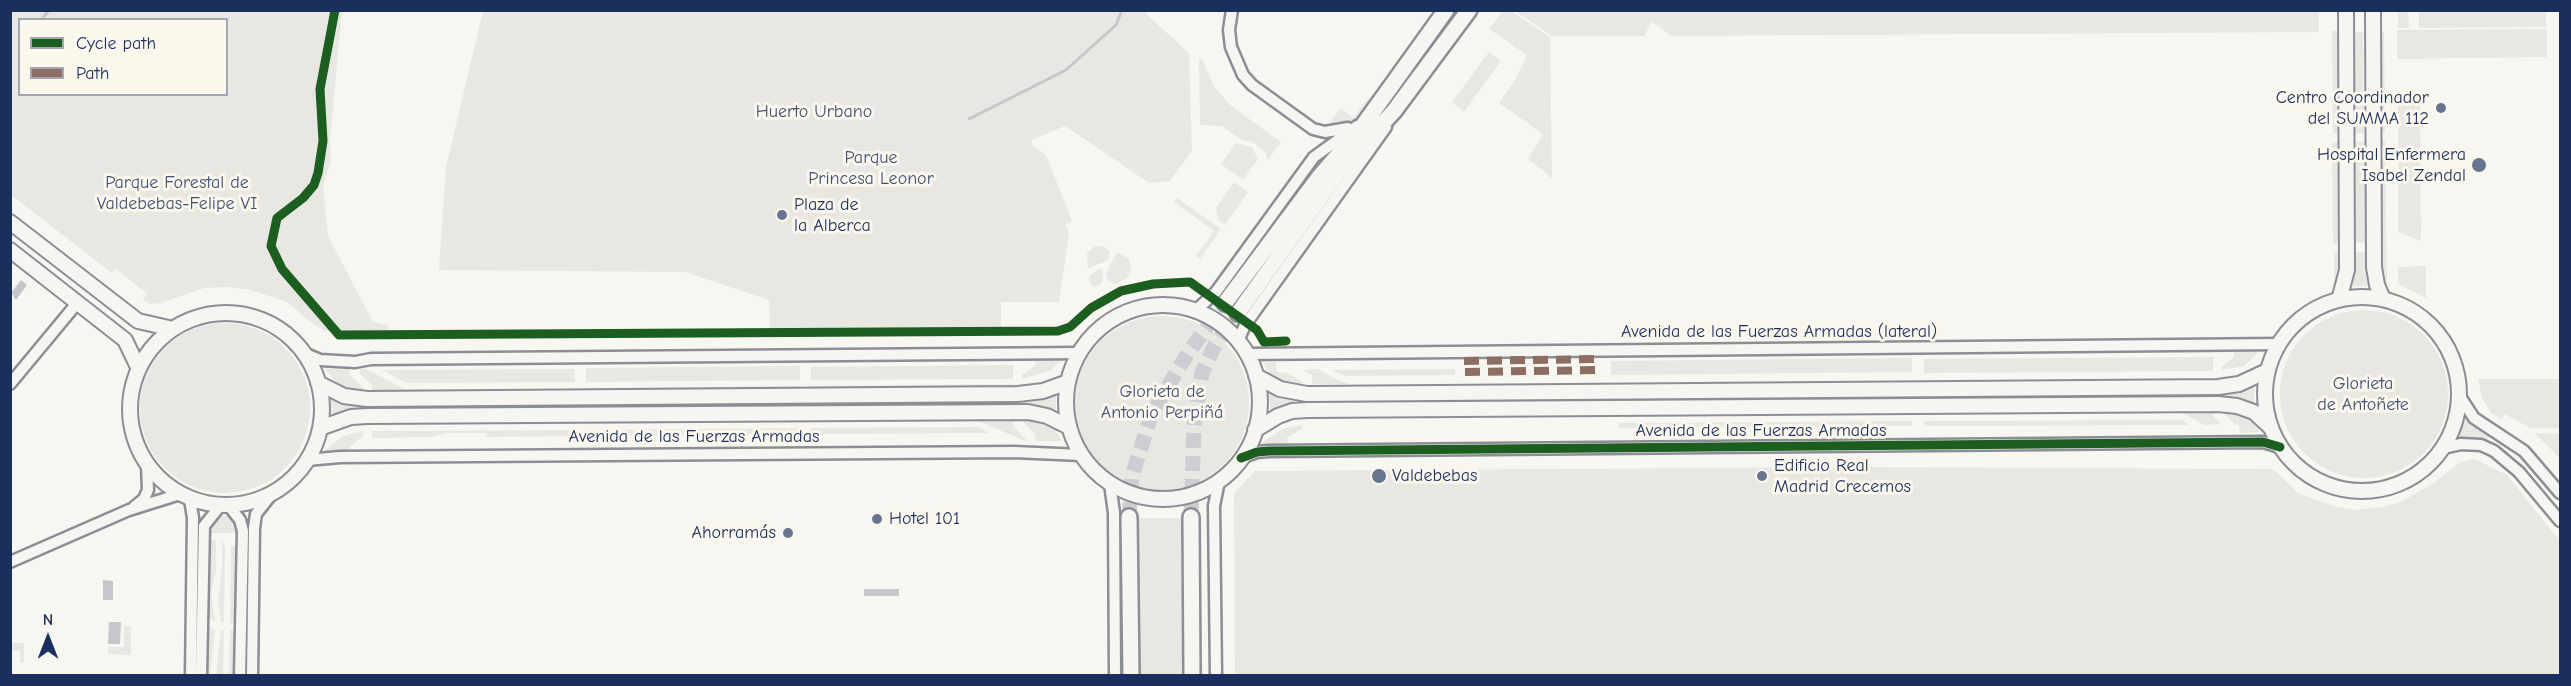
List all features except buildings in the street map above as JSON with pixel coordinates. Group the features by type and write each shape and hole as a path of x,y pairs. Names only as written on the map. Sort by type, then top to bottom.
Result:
{"main road":[{"path":"1225,303 1319,177 1350,143 1446,10"},
{"path":"1238,313 1341,168 1394,111 1469,10"},
{"path":"1129,517 1131,675"},
{"path":"1191,517 1192,675"}],"street":[{"path":"1232,10 1229,30 1231,47 1243,75 1287,112 1313,129 1325,132 1344,130 1371,114"},
{"path":"2339,300 2347,270 2346,10"},
{"path":"2373,10 2374,267 2377,285 2383,299"},
{"path":"1238,341 1245,325 1377,142 1394,111"},
{"path":"1195,311 1216,292 1314,157 1371,114"},
{"path":"10,222 134,318 148,325 173,329"},
{"path":"10,250 125,339 138,367"},
{"path":"2361,297 2383,299 2417,314 2438,334 2452,358 2459,395 2455,423 2443,448 2414,477 2388,488 2361,491 2334,487 2298,468 2280,447 2270,427 2265,399 2267,371 2279,344 2292,327 2308,313 2339,300 2361,297"},
{"path":"12,379 78,302"},
{"path":"1168,306 1195,311 1218,323 1238,341 1256,376 1259,398 1255,430 1241,458 1220,480 1196,493 1164,499 1131,493 1110,484 1081,455 1069,427 1066,404 1068,382 1080,352 1098,330 1133,310 1168,306"},
{"path":"271,495 251,502 224,506 185,496 162,482 147,465 135,445 130,424 130,394 138,367 157,342 173,329 203,315 242,314 278,328 306,354 320,360 354,362 382,359 1080,352"},
{"name":"Avenida de las Fuerzas Armadas (lateral)","path":"1246,354 2279,344"},
{"path":"252,675 256,514 271,495 290,481 307,460 316,444 320,428 321,403 318,383 306,354"},
{"path":"1256,376 1280,389 1307,394 2218,387 2239,384 2267,371"},
{"path":"318,383 344,396 391,399 1018,394 1043,392 1068,382"},
{"path":"2459,395 2474,418 2524,451 2560,493"},
{"name":"Avenida de las Fuerzas Armadas","path":"1255,430 1278,416 1293,411 1307,410 2207,404 2237,406 2254,412 2270,427"},
{"name":"Avenida de las Fuerzas Armadas","path":"320,428 351,417 367,416 1028,412 1047,416 1069,427"},
{"name":"Avenida de las Fuerzas Armadas","path":"1241,458 1269,450 2263,442 2280,447"},
{"path":"2443,448 2461,444 2481,445 2494,450 2519,472 2560,521"},
{"name":"Avenida de las Fuerzas Armadas","path":"307,460 340,457 1014,452 1081,455"},
{"path":"129,510 144,499 148,490 147,465"},
{"path":"1216,675 1214,506 1220,480"},
{"path":"1110,484 1114,513 1115,675"},
{"path":"10,562 129,510 185,496"},
{"path":"185,496 194,518 191,675"},
{"path":"201,675 204,526 224,506"},
{"path":"224,506 240,520 243,531 240,675"}],"green space":[{"path":"2319,10 2319,32 1672,36 1652,22 1644,36 1552,36 1515,11"},
{"name":"Parque Forestal de Valdebebas-Felipe VI","path":"10,11 342,11 330,139 331,162 323,185 328,236 373,322 388,325 388,331 326,331 314,325 287,302 251,290 227,287 204,288 161,303 151,304 143,300 147,294 116,269 112,273 11,195"},
{"name":"Parque Princesa Leonor","path":"483,11 1149,11 1146,14 1189,53 1192,151 1170,181 1149,183 1065,126 1031,140 1034,147 1046,155 1072,221 1065,224 1069,233 1059,302 1001,302 1001,327 770,328 769,300 685,272 439,270 446,167"},
{"path":"1503,11 1511,11 1550,37 1552,178 1528,159 1543,134 1499,103 1516,79 1527,55 1489,29"},
{"path":"2398,11 2408,11 2409,28 2398,28"},
{"path":"2419,11 2546,11 2546,27 2419,28"},
{"path":"2547,29 2547,57 2397,59 2397,30"},
{"path":"2332,31 2338,31 2339,133 2333,133"},
{"path":"2353,32 2363,32 2364,133 2354,133"},
{"path":"2379,32 2384,32 2385,133 2380,133"},
{"path":"1489,52 1501,61 1464,112 1452,102"},
{"path":"1199,59 1202,59 1214,86 1230,105 1281,142 1268,160 1265,152 1253,142 1241,140 1222,126 1200,125"},
{"path":"1369,98 1372,100 1355,119 1342,125 1326,127 1341,108 1353,118"},
{"path":"2398,98 2420,98 2421,241 2398,232"},
{"path":"2385,141 2387,288 2381,274 2380,142"},
{"path":"2332,142 2338,142 2339,244 2333,244"},
{"path":"2354,142 2365,142 2366,243 2355,243"},
{"path":"1236,143 1252,147 1258,159 1243,180 1221,164"},
{"path":"1234,182 1248,192 1225,225 1218,220 1216,208"},
{"path":"1177,198 1221,229 1200,259 1196,256 1214,231 1174,202"},
{"path":"1103,246 1110,252 1109,260 1088,268 1087,253 1094,247"},
{"path":"1117,252 1129,259 1131,269 1127,278 1116,284 1108,280 1106,273"},
{"path":"2334,252 2339,252 2339,271 2334,289"},
{"path":"2354,252 2365,252 2369,286 2350,287"},
{"path":"2426,266 2426,298 2398,284 2398,267"},
{"path":"1098,269 1103,270 1102,283 1095,287 1090,284 1089,277"},
{"name":"Glorieta de Antoñete","path":"2364,310 2396,316 2411,324 2423,335 2434,347 2442,362 2448,394 2442,426 2434,441 2423,453 2411,464 2396,472 2364,478 2332,472 2317,464 2305,453 2294,441 2286,426 2280,394 2286,362 2294,347 2305,335 2317,324 2332,316"},
{"name":"Glorieta de Antonio Perpiñá","path":"1162,316 1195,323 1210,331 1223,342 1234,355 1242,370 1249,403 1242,436 1234,451 1223,464 1210,475 1195,483 1162,490 1129,483 1114,475 1101,464 1090,451 1082,436 1075,403 1082,370 1090,355 1101,342 1114,331 1129,323"},
{"path":"225,323 257,330 272,337 285,348 296,361 303,376 310,408 303,440 296,455 285,468 272,479 257,486 225,493 193,486 178,479 165,468 154,455 147,440 140,408 147,376 154,361 165,348 178,337 193,330"},
{"path":"2262,349 2244,366 2222,370 2221,367 2234,357 2234,350"},
{"path":"2213,357 2213,371 1924,373 1924,359"},
{"path":"1912,358 1912,372 1611,375 1611,361"},
{"path":"1036,359 1063,359 1050,371 1022,379 1022,375 1036,365"},
{"path":"1276,362 1277,372 1288,373 1303,382 1303,386 1292,385 1273,378 1263,363"},
{"path":"1013,365 1013,379 811,380 811,367"},
{"path":"800,366 800,380 586,382 586,368"},
{"path":"325,369 349,369 350,375 363,387 363,392 339,386"},
{"path":"360,369 366,369 404,389 576,390 372,391 372,385 360,374"},
{"path":"574,369 575,382 406,383 383,370"},
{"path":"1318,369 1339,381 1351,384 1312,384 1312,375 1303,370"},
{"path":"1455,369 1455,375 1345,376 1331,370"},
{"path":"2478,379 2560,379 2560,428 2530,428 2505,414 2502,419 2491,413 2482,398"},
{"path":"1014,384 1014,387 811,389 811,386"},
{"path":"2254,385 2254,404 2222,395 2222,393 2240,391"},
{"path":"801,386 801,389 586,390 586,388"},
{"path":"1269,391 1281,397 1303,399 1303,402 1281,405 1270,410"},
{"path":"1056,394 1056,411 1035,404 1022,404 1022,401"},
{"path":"331,399 363,406 363,409 351,410 332,417"},
{"path":"1014,401 1014,405 811,406 811,402"},
{"path":"802,402 802,406 585,408 585,404"},
{"path":"576,404 576,407 372,409 372,406"},
{"path":"2221,410 2233,410 2247,416 2260,432 2240,433 2239,425 2235,425"},
{"path":"2178,411 2213,411 2213,416 2221,424 2204,425"},
{"path":"1023,418 1045,422 1053,427 1062,441 1036,441 1035,434 1023,422"},
{"path":"1013,419 1013,425 1028,442 978,421 812,422 811,420"},
{"path":"2464,419 2489,437 2487,440 2478,437 2458,438"},
{"path":"802,420 802,422 585,424 585,422"},
{"path":"2182,420 2190,425 1924,426 1924,421"},
{"path":"576,421 576,424 372,425 372,423"},
{"path":"1912,421 1912,426 1619,428 1619,423"},
{"path":"1302,425 1302,429 1287,438 1288,445 1260,444 1283,429"},
{"path":"978,427 989,433 810,434 810,428"},
{"path":"802,428 802,434 585,436 585,430"},
{"path":"576,430 576,436 487,437 486,433 447,433 430,437 372,438 372,431"},
{"path":"363,431 363,436 350,447 350,452 324,451 343,436"},
{"path":"2534,433 2560,434 2560,459 2547,445"},
{"path":"2475,459 2507,475 2560,541 2560,675 1235,675 1234,493 1255,471 1855,467 2273,469 2298,493 2336,507 2358,510 2401,502 2434,483 2460,462"},
{"path":"227,516 233,520 237,533 209,533 215,518"},
{"path":"1138,518 1183,518 1185,675 1139,675"},
{"path":"1208,526 1210,526 1211,676 1209,675"},
{"path":"209,540 216,540 216,572 211,592 215,621 208,617"},
{"path":"222,540 225,547 224,622 221,622 218,604"},
{"path":"231,546 236,546 235,623 230,623"},
{"path":"207,625 215,630 210,675 206,676"},
{"path":"124,626 131,626 131,655 108,654 108,647 124,647"},
{"path":"221,630 224,630 223,675 216,675"},
{"path":"230,630 235,630 234,675 229,675"},
{"path":"11,643 24,643 24,663 20,663 20,651 11,650"}],"shaded area":[{"path":"21,280 27,285 16,300 11,293"},
{"path":"103,580 113,581 113,600 103,600"},
{"path":"864,589 899,589 899,596 864,596"},
{"path":"109,622 121,622 120,644 108,644"}],"waterway":[{"path":"43,18 49,10"},
{"path":"969,119 1066,70 1116,25 1122,10"}],"tunnel":[{"path":"1129,517 1132,476 1152,413 1188,353 1225,303"},
{"path":"1191,517 1194,425 1202,373 1215,345 1238,313"}],"marked path":[{"path":"1464,361 1601,359"},
{"path":"1465,372 1601,370"}],"cycle path":[{"path":"335,10 320,89 323,141 318,173 314,185 303,198 277,218 271,246 282,269 339,335 1058,331 1070,327 1091,308 1121,291 1153,284 1190,282 1257,330 1264,342 1286,341"},
{"path":"1241,458 1257,452 1269,451 2263,442 2280,447"}],"place":[{"name":"Centro Coordinador del SUMMA 112","path":"2441,108"},
{"name":"Hospital Enfermera Isabel Zendal","path":"2479,165"},
{"name":"Plaza de la Alberca","path":"782,215"},
{"name":"Valdebebas","path":"1379,476"},
{"name":"Edificio Real Madrid Crecemos","path":"1762,476"},
{"name":"Hotel 101","path":"877,519"},
{"name":"Ahorramás","path":"788,533"}],"park label":[{"name":"Huerto Urbano","path":"814,112"}]}
